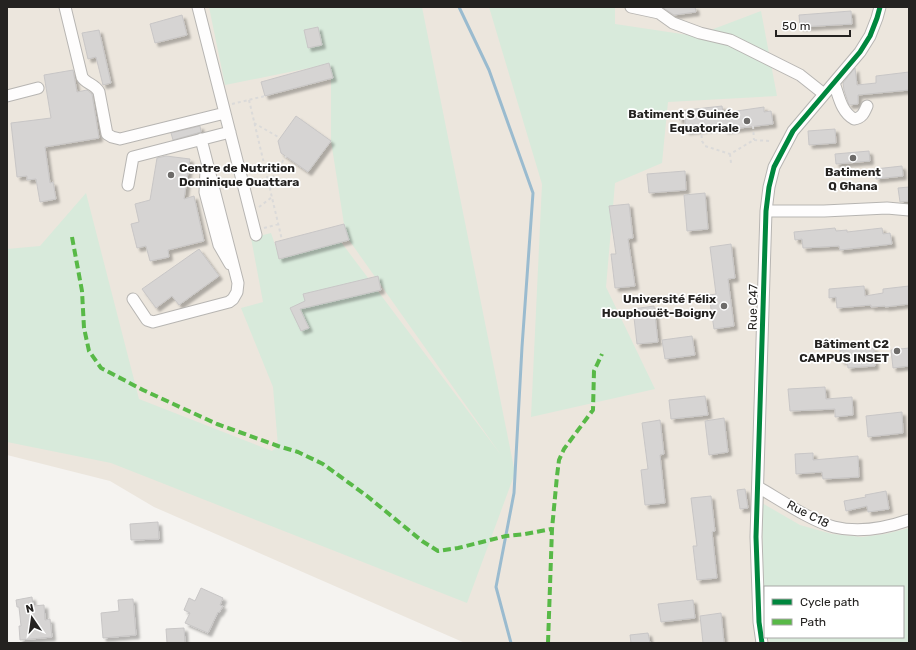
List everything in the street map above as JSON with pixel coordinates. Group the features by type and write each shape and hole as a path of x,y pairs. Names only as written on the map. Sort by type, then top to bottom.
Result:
{"street":[{"path":"65,7 82,77 85,81 97,87 107,134 112,137 120,138 224,110"},
{"path":"198,7 255,233"},
{"path":"631,7 659,13 673,23 700,33 730,40 800,75 824,94"},
{"name":"Rue C47","path":"762,643 759,622 756,537 766,211 769,187 774,167 793,131 860,52 870,36 880,7"},
{"path":"834,83 847,115 854,119 859,118 863,115 867,106"},
{"path":"7,96 38,88"},
{"path":"128,185 133,157 230,132"},
{"path":"133,299 147,320 153,322 229,302 233,299 237,292 238,283 201,140"},
{"path":"766,211 824,212 887,208 909,210"},
{"name":"Rue C18","path":"758,487 818,521 834,527 867,529 909,520"}],"path":[{"path":"224,110 249,100 265,96"},
{"path":"249,100 282,240"},
{"path":"254,123 280,138"},
{"path":"753,126 754,140"},
{"path":"701,129 702,141 705,146 730,154 754,140 769,141"},
{"path":"730,154 731,163"},
{"path":"269,183 286,156"},
{"path":"250,213 272,197"},
{"path":"255,233 278,224"}],"shaded area":[{"path":"7,7 909,7 909,643 465,643 154,507 110,481 7,455"}],"green space":[{"path":"209,7 422,7 515,473 467,603 111,463 7,442 7,249 40,246 86,193 139,399 272,451 278,446 273,387 241,308 263,302 251,238 271,233 280,259 341,242 501,455 349,240 344,224 331,141 331,69 329,64 225,85"},
{"path":"489,7 615,7 615,24 695,36 761,11 777,96 668,102 662,163 615,183 606,287 655,389 531,417 542,184"},
{"path":"762,503 800,525 832,534 862,537 885,534 909,528 909,643 770,643 769,638 904,638 904,586 764,586 764,595"}],"building":[{"path":"662,7 695,7 696,12 674,15"},
{"path":"851,11 852,24 800,27 799,15"},
{"path":"182,15 187,35 155,43 150,24"},
{"path":"318,27 322,45 308,48 304,30"},
{"path":"99,30 111,83 103,85 96,57 88,59 82,33"},
{"path":"329,63 333,78 265,96 261,82"},
{"path":"855,68 857,85 876,83 876,76 909,72 909,90 858,95 858,104 849,105 843,83"},
{"path":"73,70 77,92 87,90 92,94 99,138 45,147 50,183 53,182 56,199 40,202 36,179 27,180 27,176 17,177 11,123 51,118 44,75"},
{"path":"722,106 723,113 764,107 764,112 771,111 773,124 724,130 723,127 686,131 685,119 679,120 678,111"},
{"path":"296,116 331,141 308,172 281,153 278,141"},
{"path":"200,126 201,132 173,140 171,133"},
{"path":"835,129 836,143 809,145 808,131"},
{"name":"Batiment Q Ghana","path":"869,151 870,161 836,164 835,154"},
{"path":"166,156 190,159 184,199 194,196 204,241 168,250 169,257 150,261 146,246 137,248 131,224 139,222 135,204 150,200 157,158"},
{"path":"902,166 903,176 876,179 875,169"},
{"path":"685,171 686,190 649,193 647,174"},
{"path":"909,187 909,201 900,202 898,188"},
{"path":"705,193 708,229 687,231 684,195"},
{"path":"629,204 633,238 628,239 635,286 615,288 611,254 616,254 609,206"},
{"path":"344,224 349,240 279,259 275,242"},
{"path":"835,228 836,231 847,230 847,232 882,228 883,234 890,233 892,244 840,250 839,246 803,248 802,239 795,240 794,232"},
{"path":"731,244 735,278 728,279 734,326 714,329 709,295 716,294 710,247"},
{"path":"199,249 219,276 179,305 172,296 156,308 142,289"},
{"path":"378,276 381,290 300,309 309,328 301,331 290,308 305,301 303,294"},
{"path":"864,286 865,296 883,293 883,289 909,286 909,304 885,307 871,307 871,305 837,308 836,297 829,298 829,289"},
{"path":"654,306 658,342 637,344 633,309"},
{"path":"692,336 695,355 665,359 662,340"},
{"path":"874,348 875,366 848,368 847,360 841,361 840,350"},
{"path":"909,348 909,366 893,368 891,350"},
{"path":"825,387 826,399 852,397 853,415 835,417 835,409 790,411 788,389"},
{"path":"705,396 708,415 671,419 669,400"},
{"path":"902,412 903,433 868,437 866,416"},
{"path":"724,418 728,452 709,455 705,421"},
{"path":"660,420 664,454 660,455 665,503 645,505 641,470 648,469 642,423"},
{"path":"813,453 813,460 858,456 859,477 823,479 822,472 796,474 795,454"},
{"path":"745,489 748,508 740,509 737,490"},
{"path":"886,491 889,509 868,512 867,506 846,511 844,501 866,497 865,495"},
{"path":"711,496 715,531 712,532 717,578 697,580 693,546 697,546 691,498"},
{"path":"158,522 159,539 131,540 130,524"},
{"path":"201,588 223,598 220,605 223,606 219,613 218,612 208,633 185,623 190,613 184,610 189,598 195,601"},
{"path":"32,597 33,606 44,605 45,620 50,619 52,637 20,640 19,626 21,626 19,607 17,607 16,600"},
{"path":"133,599 136,635 103,638 101,613 119,611 118,600"},
{"path":"693,600 695,618 661,622 658,604"},
{"path":"721,613 724,643 703,643 700,616"},
{"path":"184,628 185,643 167,643 166,629"},
{"path":"648,633 650,643 631,643 630,635"}],"waterway":[{"path":"459,7 489,70 533,193 522,347 514,493 496,587 511,643"}],"marked path":[{"path":"72,237 82,291 84,328 89,351 101,368 143,390 217,424 298,452 323,464 367,496 422,541 438,551 458,548 506,536 552,529"},
{"path":"548,643 552,529 559,460 564,449 593,410 594,371 602,354"}],"cycle path":[{"path":"762,643 759,622 756,537 766,211 769,187 774,167 793,131 860,52 870,36 880,7"}],"place":[{"name":"Batiment S Guinée Equatoriale","path":"747,121"},
{"name":"Batiment Q Ghana","path":"853,158"},
{"name":"Centre de Nutrition Dominique Ouattara","path":"171,175"},
{"name":"Université Félix Houphouët-Boigny","path":"724,306"},
{"name":"Bâtiment C2 CAMPUS INSET","path":"897,351"}]}
